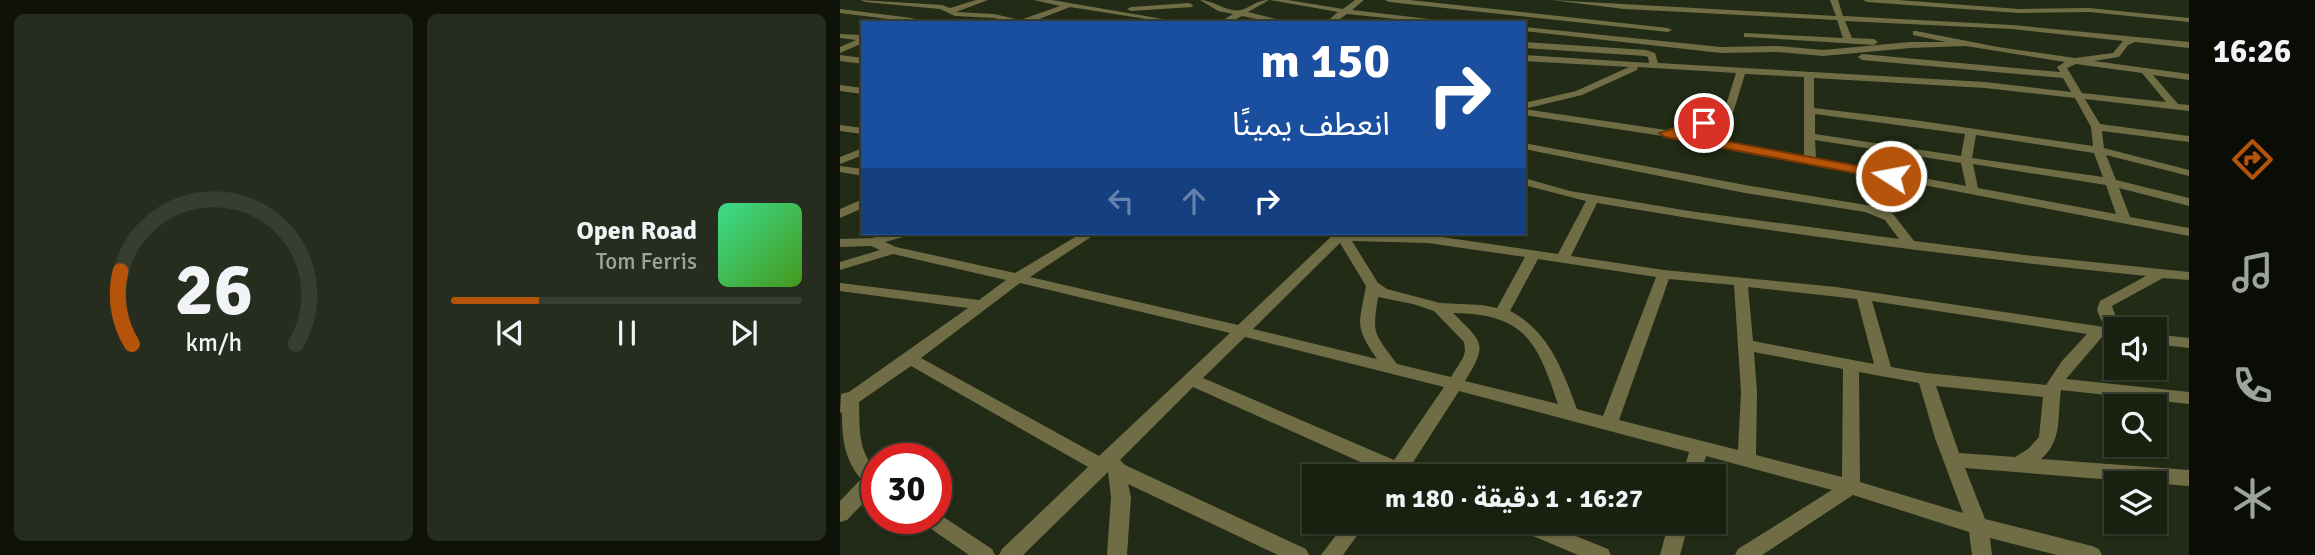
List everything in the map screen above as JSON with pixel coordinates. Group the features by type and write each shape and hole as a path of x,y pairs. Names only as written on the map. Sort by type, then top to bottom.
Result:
{"street":[{"path":"865,0 946,9 958,15 994,16 1018,21"},
{"path":"946,9 948,0"},
{"path":"840,8 908,21 984,0"},
{"path":"1038,0 1109,10 1155,21 1203,0 1222,9 1278,21"},
{"path":"1226,21 1265,0"},
{"path":"1274,0 1344,11 1442,21"},
{"path":"1332,21 1360,0"},
{"path":"1389,0 1511,10 1537,18 1668,30"},
{"path":"1555,0 1659,4 1675,9 1757,8 1842,17 2012,27 2189,45"},
{"path":"1834,0 1848,40"},
{"path":"1867,0 2020,11 2066,9 2189,20"},
{"path":"2055,31 2072,25 2063,0"},
{"path":"1405,17 1425,2"},
{"path":"840,8 849,3"},
{"path":"1026,21 1068,5"},
{"path":"1109,10 1189,5"},
{"path":"1952,5 2012,27"},
{"path":"1703,67 1713,54 1735,45 1747,36 1757,8"},
{"path":"1663,43 1675,9"},
{"path":"1526,28 1537,18"},
{"path":"1843,53 1916,33 1931,22"},
{"path":"1526,29 1721,50 1843,53 2066,75"},
{"path":"1916,33 2017,53 2189,77"},
{"path":"840,36 861,39"},
{"path":"1747,36 1876,42"},
{"path":"2158,41 2189,38"},
{"path":"840,50 861,40"},
{"path":"2125,221 2099,150 2096,127 2062,67 2074,61 2116,55 2125,43 2132,40"},
{"path":"1951,44 1963,84"},
{"path":"1843,53 1963,44"},
{"path":"1526,46 1646,53 1652,55 1654,66"},
{"path":"1548,47 1550,59"},
{"path":"1843,53 1852,77"},
{"path":"2017,53 2028,90"},
{"path":"840,58 861,61"},
{"path":"1526,58 1963,84 2189,108"},
{"path":"1526,106 1579,93 1639,66"},
{"path":"1665,133 1697,123 1725,124 1742,70"},
{"path":"2145,71 2175,107"},
{"path":"1809,74 1810,160"},
{"path":"840,88 861,90"},
{"path":"1811,111 2099,150 2189,173"},
{"path":"1526,112 1665,133 2189,232"},
{"path":"2096,127 2189,139"},
{"path":"840,128 861,131"},
{"path":"1971,131 1966,159 1973,192"},
{"path":"1808,136 2110,182 2189,202"},
{"path":"1526,148 1868,209 1889,217 1910,244"},
{"path":"840,161 861,152"},
{"path":"840,169 861,173"},
{"path":"1526,182 1592,198 1689,215 2189,276"},
{"path":"1562,260 1592,198"},
{"path":"840,214 861,204"},
{"path":"840,243 873,242 896,235"},
{"path":"861,468 856,464 852,450 844,401 910,359 1016,279 1088,235"},
{"path":"1009,555 1111,464 1192,380 1341,235"},
{"path":"1343,235 1373,286 1382,293 1439,308 1502,313 1533,334 1552,363 1570,415"},
{"path":"1357,235 1462,239 1533,256 1664,274 1863,295 2104,332"},
{"path":"873,242 892,250 1242,331 1455,384 1851,487 1978,526 2092,555"},
{"path":"840,267 892,250"},
{"path":"1502,313 1533,256"},
{"path":"2106,317 2105,304 2163,272"},
{"path":"1608,425 1664,274"},
{"path":"1741,283 1749,392 1747,461"},
{"path":"1373,286 1366,327 1369,336 1391,368"},
{"path":"840,287 982,305"},
{"path":"1863,295 1884,371"},
{"path":"1407,464 1474,351 1471,340 1439,308"},
{"path":"2016,466 2033,457 2051,434 2053,388 2065,366 2104,337"},
{"path":"2167,341 2189,344"},
{"path":"1745,345 1926,379 2189,398"},
{"path":"910,359 1111,464 1299,555"},
{"path":"1851,365 1851,487"},
{"path":"1926,379 1944,439 1978,526 1982,555"},
{"path":"1192,380 1379,464"},
{"path":"1694,464 1699,448"},
{"path":"1953,460 2189,478"},
{"path":"1111,464 1121,497 1116,555"},
{"path":"1745,555 1851,487"},
{"path":"840,514 861,494"},
{"path":"952,533 985,555"},
{"path":"1331,555 1348,534"},
{"path":"1550,534 1601,555"},
{"path":"1670,555 1676,534"}],"route":[{"path":"1704,123 1665,133 1891,176"}]}
